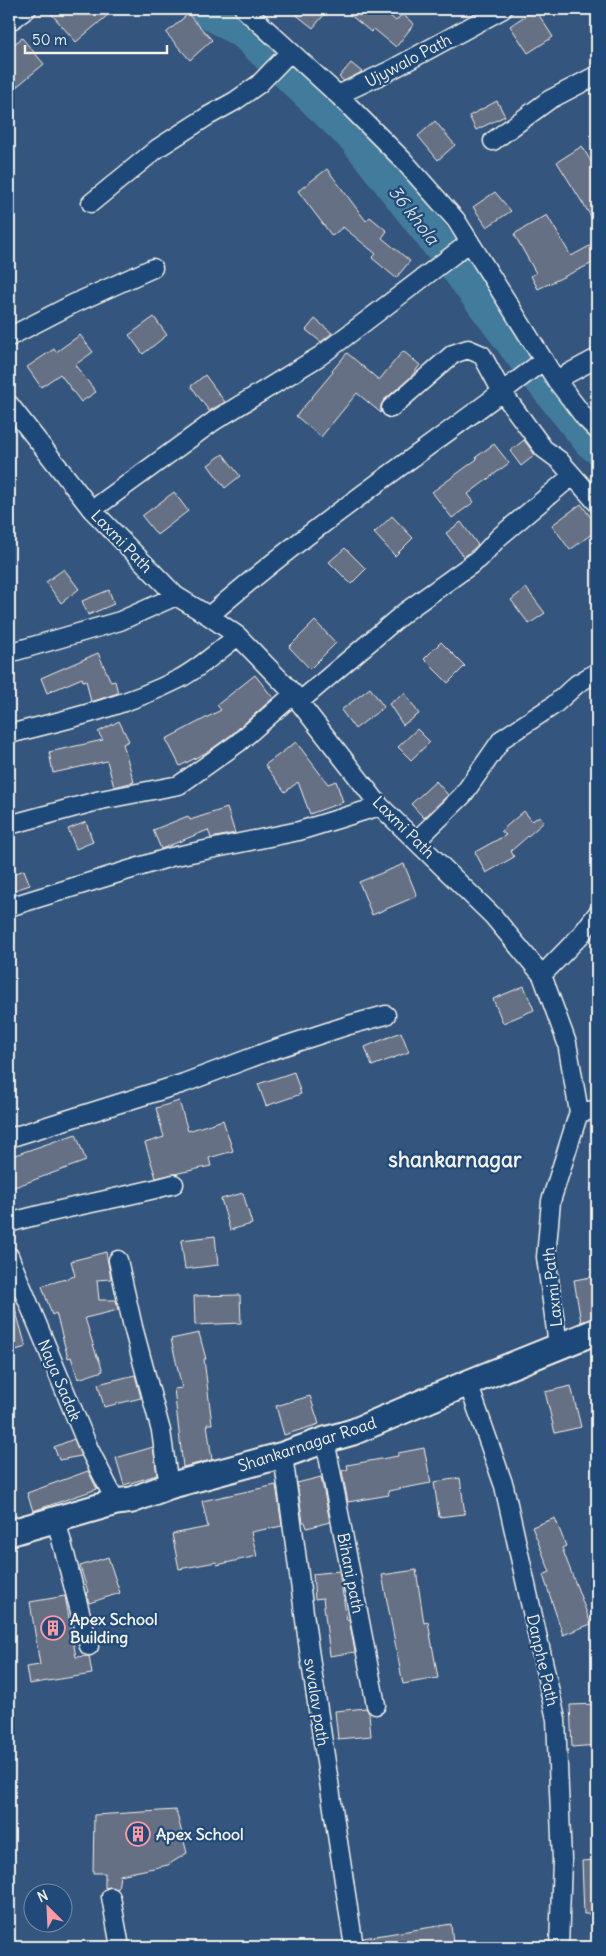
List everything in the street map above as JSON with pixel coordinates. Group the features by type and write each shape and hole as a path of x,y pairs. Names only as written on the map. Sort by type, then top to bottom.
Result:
{"street":[{"path":"9,22 27,9"},
{"path":"244,9 288,54 338,95 402,159 456,220 464,246 556,380 585,418 597,430"},
{"name":"Ujywalo Path","path":"338,95 389,71 504,9"},
{"path":"91,203 158,148 235,101 259,84 288,54"},
{"path":"493,141 549,100 597,75"},
{"path":"92,510 214,421 320,356 464,246"},
{"path":"9,337 73,304 153,268"},
{"path":"391,408 454,354 468,349 482,355 544,449 559,460 597,503"},
{"path":"556,380 597,358"},
{"path":"209,616 251,580 355,499 505,391 544,360"},
{"name":"Laxmi Path","path":"9,404 92,510 176,596 238,636 296,698 380,806 493,916 542,975 567,1043 579,1112 551,1202 546,1257 558,1345"},
{"path":"9,825 101,800 179,786 238,743 405,612 480,559 499,537 572,476"},
{"path":"9,653 120,621 176,596"},
{"path":"9,734 63,720 149,693 181,678 238,636"},
{"path":"417,840 463,795 502,740 554,706 577,684 597,672"},
{"path":"9,907 171,857 298,831 380,806"},
{"path":"542,975 580,936 597,914"},
{"path":"9,1138 184,1083 278,1048 386,1015"},
{"path":"579,1112 597,1110"},
{"path":"9,1223 174,1184"},
{"name":"Naya Sadak","path":"9,1256 89,1449 116,1502"},
{"path":"118,1260 133,1327 161,1431 169,1486"},
{"name":"Shankarnagar Road","path":"9,1533 116,1502 132,1500 169,1486 283,1455 353,1432 468,1382 597,1331"},
{"name":"Danphe Path","path":"468,1382 504,1486 556,1719 562,1860 559,1947"},
{"name":"Bihani path","path":"325,1440 376,1706"},
{"name":"svvalav path","path":"283,1455 309,1650 354,1947"},
{"path":"56,1520 89,1646"},
{"path":"111,1897 120,1947"}],"building":[{"path":"47,9 115,9 76,42"},
{"path":"289,9 329,9 313,28"},
{"path":"343,9 382,9 396,21 402,14 414,24 396,47 374,29 371,32"},
{"path":"535,9 553,37 528,53 510,26"},
{"path":"188,14 212,40 190,60 166,33"},
{"path":"22,38 44,64 9,93 9,48"},
{"path":"351,63 362,72 344,81 339,77"},
{"path":"497,101 505,116 476,130 469,116"},
{"path":"435,121 455,145 438,160 418,136"},
{"path":"582,146 597,172 597,226 557,162"},
{"path":"327,169 366,221 370,217 387,231 382,238 410,261 396,278 372,258 376,254 343,227 332,236 298,191"},
{"path":"495,192 511,211 487,227 473,207"},
{"path":"547,215 571,256 597,242 597,261 538,289 531,276 536,273 514,234"},
{"path":"154,317 167,335 143,354 129,335"},
{"path":"315,319 332,333 321,342 306,330"},
{"path":"80,335 93,352 75,365 96,392 81,402 60,374 41,387 27,367 54,349 56,352"},
{"path":"403,351 420,365 411,377 384,400 381,405 381,413 357,393 321,437 296,416 347,353 379,380"},
{"path":"205,375 225,402 209,411 191,386"},
{"path":"524,440 535,455 521,466 510,451"},
{"path":"494,444 509,463 468,494 474,502 452,518 432,492"},
{"path":"223,454 240,476 225,488 208,465"},
{"path":"174,492 188,511 157,535 142,516"},
{"path":"581,504 597,526 597,530 570,550 552,525"},
{"path":"392,516 413,538 395,556 374,533"},
{"path":"461,522 478,545 464,557 446,533"},
{"path":"345,548 366,569 351,584 329,562"},
{"path":"64,569 79,589 61,603 46,582"},
{"path":"526,588 545,613 529,624 511,600"},
{"path":"109,590 114,604 88,615 82,601"},
{"path":"315,621 336,643 310,669 289,647"},
{"path":"441,642 465,666 448,683 424,659"},
{"path":"98,653 111,682 115,681 118,693 91,702 86,680 83,681 82,678 47,693 41,678"},
{"path":"255,675 273,698 231,735 209,751 180,766 166,739 221,710 217,705"},
{"path":"370,688 384,707 355,729 341,710"},
{"path":"405,693 419,714 403,725 389,704"},
{"path":"119,721 129,741 123,744 134,782 114,787 107,761 53,773 49,752 103,740 98,732"},
{"path":"417,729 430,742 411,760 398,747"},
{"path":"296,742 328,784 336,781 343,802 310,814 298,782 285,792 265,765"},
{"path":"436,781 448,795 424,818 411,804"},
{"path":"227,808 235,833 211,838 208,830 161,849 153,830 188,816 190,820"},
{"path":"524,811 532,821 540,816 544,822 511,851 514,857 486,873 475,852 506,835 501,831"},
{"path":"86,822 93,842 76,849 68,829"},
{"path":"404,864 417,896 372,915 359,882"},
{"path":"24,870 30,885 9,892 9,876"},
{"path":"524,986 534,1010 503,1023 493,999"},
{"path":"401,1032 409,1052 372,1066 365,1047"},
{"path":"294,1072 301,1094 266,1106 258,1084"},
{"path":"179,1101 188,1131 223,1120 233,1151 209,1158 211,1166 156,1178 145,1143 164,1137 156,1108"},
{"path":"76,1134 86,1161 9,1189 9,1157"},
{"path":"243,1193 252,1224 230,1230 221,1199"},
{"path":"215,1236 218,1265 185,1269 181,1240"},
{"path":"106,1252 111,1279 97,1280 99,1300 116,1300 118,1310 85,1318 103,1371 78,1379 71,1357 68,1358 56,1313 52,1315 42,1286 75,1276 71,1261"},
{"path":"597,1276 597,1317 581,1322 574,1280"},
{"path":"240,1295 241,1323 195,1325 194,1296"},
{"path":"13,1301 26,1347 9,1352 9,1302"},
{"path":"199,1333 206,1359 204,1359 212,1424 207,1424 212,1460 183,1467 174,1389 182,1388 171,1339"},
{"path":"135,1375 141,1398 104,1407 98,1384"},
{"path":"571,1386 581,1427 555,1433 545,1392"},
{"path":"310,1396 319,1424 284,1435 276,1406"},
{"path":"74,1439 81,1456 59,1460 54,1447"},
{"path":"153,1447 157,1475 124,1485 116,1458"},
{"path":"424,1448 431,1483 388,1491 389,1495 348,1502 342,1471 348,1469 347,1465 398,1456 398,1453"},
{"path":"88,1471 97,1489 33,1511 27,1493"},
{"path":"321,1477 330,1522 307,1528 305,1522 303,1522 297,1483"},
{"path":"460,1478 465,1514 439,1517 434,1482"},
{"path":"276,1485 282,1526 251,1532 257,1556 217,1565 216,1562 179,1569 172,1534 208,1527 202,1501"},
{"path":"555,1518 566,1546 562,1548 591,1624 563,1635 543,1575 550,1572 532,1527"},
{"path":"108,1557 120,1593 89,1603 86,1593 88,1592 80,1566"},
{"path":"416,1570 424,1623 428,1622 438,1678 403,1684 382,1575"},
{"path":"339,1571 347,1620 349,1619 355,1652 330,1656 323,1598 315,1599 313,1574"},
{"name":"Apex School Building","path":"65,1596 76,1657 89,1656 92,1674 29,1684 26,1667 40,1665 30,1602"},
{"path":"597,1704 597,1745 572,1747 570,1705"},
{"path":"366,1708 369,1713 371,1736 338,1739 335,1711"},
{"name":"Apex School","path":"176,1810 187,1853 168,1865 120,1875 118,1889 105,1888 105,1873 93,1873 94,1815"},
{"path":"597,1860 597,1914 584,1914 582,1861"},
{"path":"451,1924 453,1943 425,1947 364,1947 363,1938"}],"waterway":[{"name":"36 khola","path":"204,9 245,33 356,139 454,264 534,371 597,447"}],"place":[{"name":"Apex School Building","path":"53,1628"},
{"name":"Apex School","path":"138,1834"}],"district":[{"name":"shankarnagar","path":"455,1159"}]}
